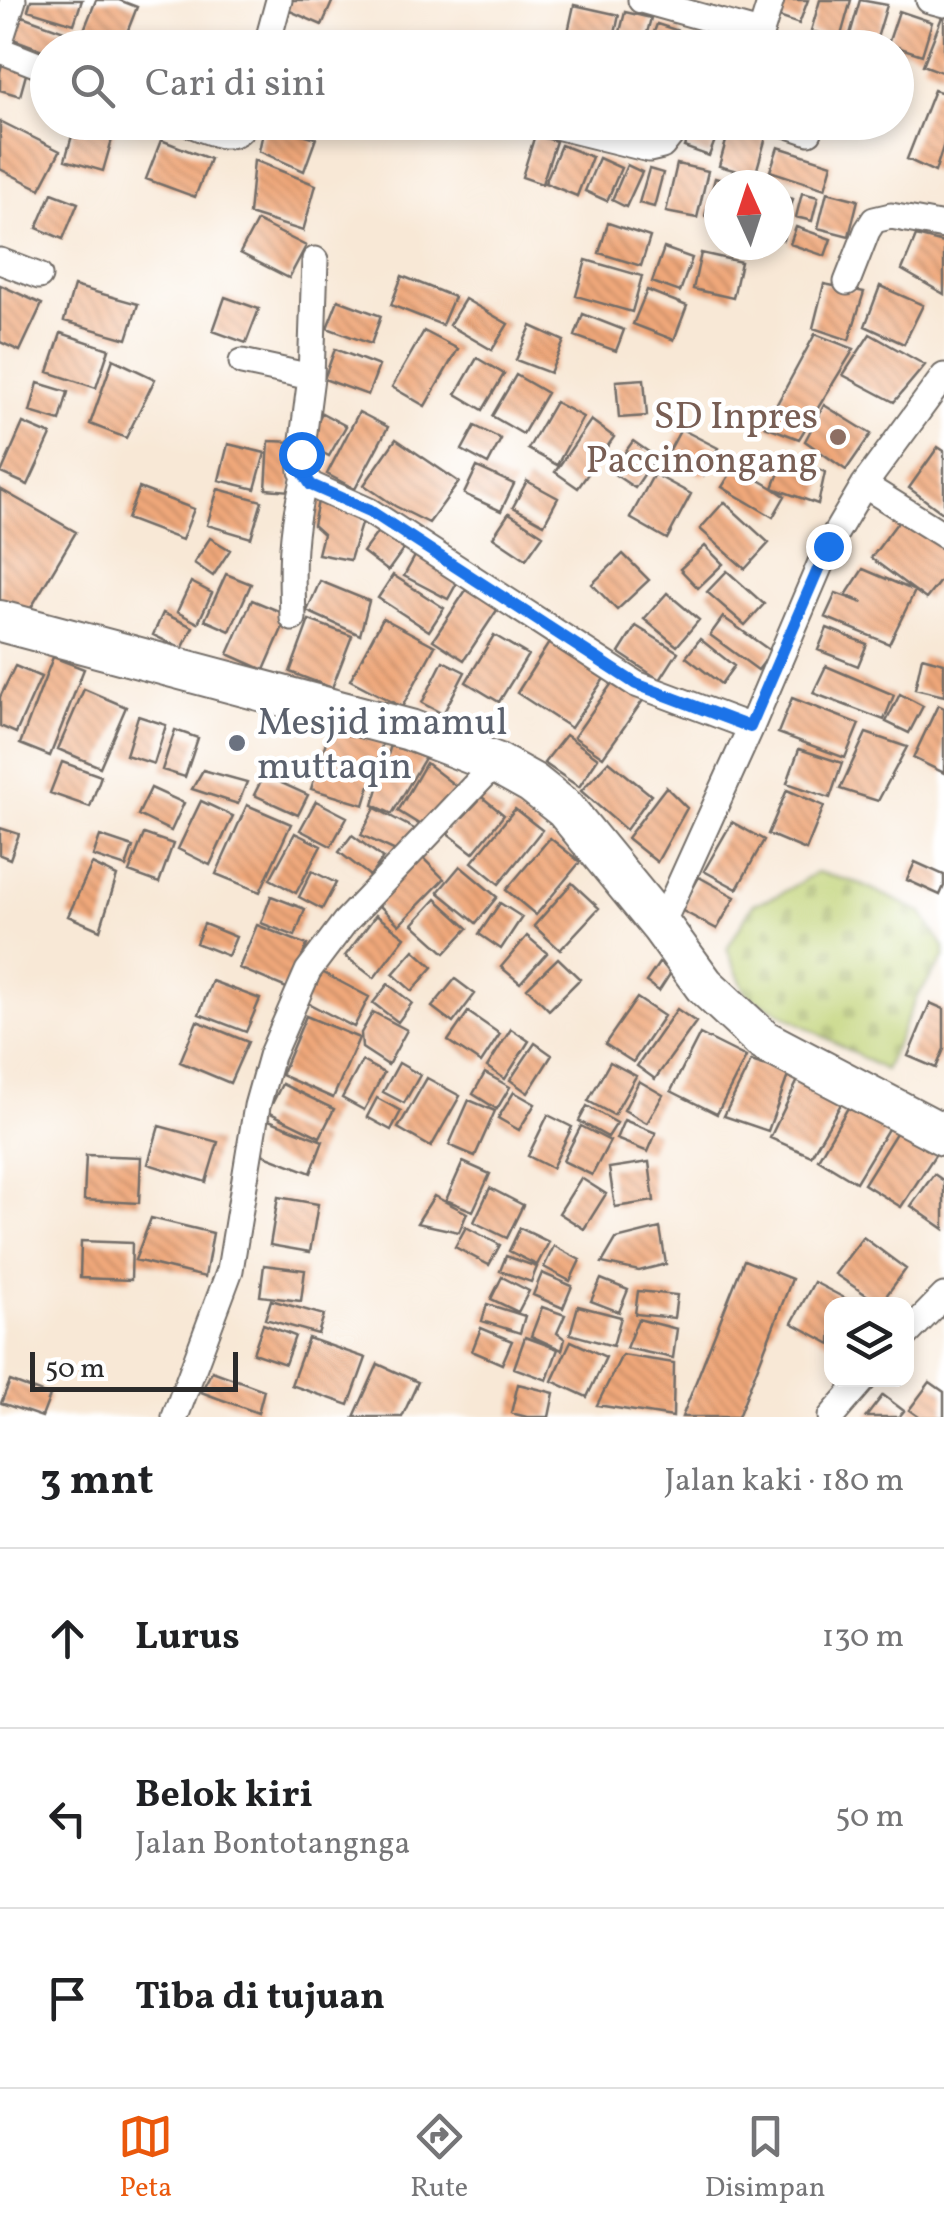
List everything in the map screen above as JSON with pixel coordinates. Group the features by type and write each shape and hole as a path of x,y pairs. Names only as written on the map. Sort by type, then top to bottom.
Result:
{"main road":[{"path":"0,621 392,724 496,762 565,809 661,926 704,986 763,1040 944,1134"}],"street":[{"path":"0,41 13,0"},
{"path":"270,30 278,0"},
{"path":"642,0 729,30"},
{"path":"761,30 771,0"},
{"path":"929,0 944,4"},
{"path":"0,50 30,62"},
{"path":"615,140 648,148 662,146 666,140"},
{"path":"848,282 874,220 891,216 944,226"},
{"path":"0,260 39,276"},
{"path":"315,260 310,377 301,454 302,471 311,485 370,511 636,684 750,727"},
{"path":"242,362 310,377"},
{"path":"661,926 828,546 864,486 944,376"},
{"path":"293,618 290,558 305,477"},
{"path":"864,486 944,535"},
{"path":"176,1417 230,1270 252,1134 271,1056 308,971 345,922 496,762"},
{"path":"914,1326 944,1296"},
{"path":"831,1417 858,1387"}],"green space":[{"path":"817,872 861,884 921,912 944,947 944,958 916,998 885,1070 746,994 727,949 753,904 777,896"}],"building":[{"path":"31,0 82,0 74,24 28,10"},
{"path":"96,0 119,0 137,7 128,30 84,30"},
{"path":"287,0 333,0 322,25 283,8"},
{"path":"779,0 808,0 799,24 773,15"},
{"path":"820,0 851,0 843,30 811,30"},
{"path":"860,0 887,5 879,30 851,30"},
{"path":"574,5 619,15 616,30 569,30"},
{"path":"899,11 932,22 922,55 914,52 914,30 893,30"},
{"path":"625,12 651,18 648,30 620,30"},
{"path":"944,12 944,73 923,65"},
{"path":"22,16 61,30 30,30 30,45 13,39"},
{"path":"657,24 676,30 655,30"},
{"path":"3,60 28,67 20,96 0,90"},
{"path":"934,90 944,93 944,144 935,172 907,159"},
{"path":"0,121 30,136 30,140 60,151 40,189 0,169"},
{"path":"71,140 112,140 103,171 65,160"},
{"path":"161,140 210,159 195,197 146,179"},
{"path":"261,140 315,140 304,171 259,151"},
{"path":"533,140 556,141 542,184 522,177"},
{"path":"687,140 715,140 709,156 684,147"},
{"path":"726,140 765,140 757,170 719,166"},
{"path":"561,145 592,157 577,196 545,183"},
{"path":"778,147 832,164 825,189 794,179 794,170 770,170"},
{"path":"599,158 621,168 607,201 585,191"},
{"path":"254,160 316,185 303,231 249,214"},
{"path":"677,164 704,170 697,218 666,212"},
{"path":"627,165 642,172 626,207 612,200"},
{"path":"649,169 663,173 654,207 639,203"},
{"path":"827,192 858,200 849,236 818,228"},
{"path":"52,193 78,203 63,239 37,228"},
{"path":"802,193 818,197 812,221 796,217"},
{"path":"257,221 306,246 289,278 240,253"},
{"path":"608,223 650,237 641,266 599,253"},
{"path":"796,227 831,239 825,256 794,245"},
{"path":"916,236 944,243 944,294 902,270"},
{"path":"664,248 692,258 680,292 652,282"},
{"path":"701,253 704,260 741,262 733,298 693,289"},
{"path":"586,260 642,276 632,312 576,296"},
{"path":"402,276 454,297 442,325 391,305"},
{"path":"824,284 864,292 849,340 813,328"},
{"path":"0,285 42,304 20,351 0,342"},
{"path":"74,286 138,304 127,339 64,321"},
{"path":"880,286 923,305 904,344 865,326"},
{"path":"647,290 687,306 674,340 633,324"},
{"path":"225,297 259,309 246,343 213,331"},
{"path":"465,299 508,324 492,350 449,325"},
{"path":"338,300 381,316 371,344 327,328"},
{"path":"583,314 624,330 616,351 575,336"},
{"path":"531,326 564,341 550,373 516,360"},
{"path":"424,331 458,349 425,406 392,387"},
{"path":"61,333 109,349 96,388 48,372"},
{"path":"815,334 854,349 799,439 765,426"},
{"path":"870,334 925,365 894,402 843,375"},
{"path":"335,349 379,366 368,395 324,379"},
{"path":"477,358 504,374 483,410 456,394"},
{"path":"113,359 155,379 126,438 90,424"},
{"path":"516,375 547,393 523,434 492,416"},
{"path":"644,379 647,416 619,418 616,381"},
{"path":"38,383 68,392 60,421 30,412"},
{"path":"555,402 583,417 557,465 528,449"},
{"name":"SD Inpres Paccinongang","path":"824,405 871,434 846,470 805,441"},
{"path":"359,412 388,427 355,489 327,474"},
{"path":"322,413 346,426 329,456 305,443"},
{"path":"591,420 614,437 578,488 555,472"},
{"path":"23,423 51,435 28,485 1,473"},
{"path":"475,426 501,439 488,464 462,450"},
{"path":"681,429 718,448 704,476 666,457"},
{"path":"396,439 459,482 429,523 364,485"},
{"path":"269,441 295,442 291,491 266,489"},
{"path":"633,441 656,457 635,488 611,472"},
{"path":"228,444 265,453 255,489 219,480"},
{"path":"938,447 944,451 944,514 909,488"},
{"path":"786,455 825,472 818,504 773,488"},
{"path":"735,466 785,496 773,517 722,487"},
{"path":"477,467 514,484 501,511 464,494"},
{"path":"654,474 691,494 667,539 630,518"},
{"path":"527,481 558,498 544,524 513,507"},
{"path":"139,488 194,509 182,540 127,519"},
{"path":"0,489 76,532 25,618 0,605"},
{"path":"218,489 262,501 251,538 207,525"},
{"path":"318,501 365,511 350,560 318,554 323,534 313,525"},
{"path":"724,502 769,543 745,569 700,529"},
{"path":"509,513 543,535 526,559 493,537"},
{"path":"903,515 944,546 944,576 926,599 871,558"},
{"path":"383,525 408,543 388,571 363,552"},
{"path":"210,538 230,550 213,576 194,563"},
{"path":"705,546 723,564 698,588 680,569"},
{"path":"419,549 463,572 448,599 404,576"},
{"path":"623,554 649,580 617,610 592,584"},
{"path":"863,569 915,591 889,644 825,617 836,593 863,603 846,595"},
{"path":"727,571 764,604 745,625 707,592"},
{"path":"226,574 251,584 230,631 205,620"},
{"path":"393,575 444,608 429,631 378,598"},
{"path":"320,581 369,601 360,635 307,611"},
{"path":"472,581 503,601 464,660 433,640"},
{"path":"191,582 212,593 198,623 177,612"},
{"path":"667,593 699,620 677,646 644,619"},
{"path":"252,600 288,615 264,670 228,654"},
{"path":"163,613 193,627 182,649 153,635"},
{"path":"723,617 772,652 758,670 710,635"},
{"path":"383,618 435,646 402,707 350,680"},
{"path":"309,620 352,636 332,688 290,672"},
{"path":"636,626 678,652 660,680 619,653"},
{"path":"827,628 867,644 858,666 818,650"},
{"path":"494,635 528,655 499,702 466,682"},
{"path":"554,635 609,671 571,728 517,693"},
{"path":"700,639 734,666 721,684 686,657"},
{"path":"53,657 84,669 50,756 20,744"},
{"path":"922,657 944,663 944,696 915,689"},
{"path":"443,661 465,672 443,714 422,703"},
{"path":"15,666 41,677 16,733 0,726 0,697"},
{"path":"826,666 894,695 884,720 813,693"},
{"path":"617,676 646,696 603,757 574,737"},
{"path":"84,689 126,707 100,767 58,749"},
{"path":"900,694 923,706 909,733 886,722"},
{"path":"792,698 859,724 845,758 778,733"},
{"path":"938,705 944,708 944,773 913,758"},
{"path":"138,716 166,725 154,764 126,755"},
{"path":"331,726 383,742 364,805 311,789"},
{"path":"175,730 198,738 185,777 162,770"},
{"path":"866,733 907,747 878,801 840,789"},
{"path":"566,735 598,758 579,787 544,763"},
{"path":"391,745 425,758 392,814 373,805"},
{"path":"799,749 842,763 830,798 787,783"},
{"path":"609,761 651,795 626,830 581,791"},
{"path":"62,762 101,776 90,807 50,793"},
{"path":"426,763 457,787 427,829 398,811"},
{"path":"203,770 247,782 238,804 192,789"},
{"path":"264,775 308,795 298,815 254,795"},
{"path":"666,787 687,808 657,862 627,838"},
{"path":"151,788 184,803 171,831 138,815"},
{"path":"787,790 824,806 806,850 768,834"},
{"path":"477,793 504,815 473,853 446,832"},
{"path":"201,801 233,816 210,865 178,849"},
{"path":"316,801 347,817 331,846 300,830"},
{"path":"247,805 291,824 260,892 216,874"},
{"path":"375,808 420,832 400,853 361,835"},
{"path":"515,809 542,830 499,884 472,862"},
{"path":"732,822 764,840 737,889 704,871"},
{"path":"0,828 19,834 10,859 0,855"},
{"path":"295,833 321,846 296,893 270,879"},
{"path":"144,834 173,844 159,883 129,872"},
{"path":"352,835 383,858 370,876 339,852"},
{"path":"100,836 133,847 126,867 93,856"},
{"path":"550,838 580,862 536,915 506,890"},
{"path":"419,854 444,879 399,925 374,900"},
{"path":"915,862 944,875 940,895 907,880"},
{"path":"92,864 117,876 100,930 68,916"},
{"path":"460,866 497,897 476,923 438,892"},
{"path":"312,871 336,883 322,909 299,897"},
{"path":"699,877 735,897 717,929 681,910"},
{"path":"572,883 599,908 560,950 534,926"},
{"path":"271,896 305,909 295,936 261,923"},
{"path":"436,899 468,928 445,953 413,924"},
{"path":"500,903 522,917 501,949 479,934"},
{"path":"376,915 405,937 374,978 345,956"},
{"path":"204,924 236,937 228,956 196,943"},
{"path":"257,925 307,945 289,989 239,968"},
{"path":"527,936 547,953 520,983 501,967"},
{"path":"414,950 433,967 412,991 393,974"},
{"path":"558,958 580,979 549,1010 527,988"},
{"path":"659,963 672,971 659,991 646,982"},
{"path":"318,970 369,997 354,1027 302,1000"},
{"path":"455,979 475,994 453,1023 432,1007"},
{"path":"212,981 260,999 246,1032 199,1014"},
{"path":"388,984 412,1003 398,1022 373,1003"},
{"path":"637,998 664,1016 633,1062 605,1044"},
{"path":"930,1003 944,1009 944,1049 936,1068 908,1056"},
{"path":"677,1009 696,1022 655,1079 637,1066"},
{"path":"373,1012 407,1030 388,1065 362,1048 361,1033"},
{"path":"468,1012 500,1034 481,1063 448,1041"},
{"path":"306,1016 359,1038 333,1098 281,1075"},
{"path":"197,1021 248,1042 230,1083 180,1062"},
{"path":"511,1029 529,1041 505,1079 487,1067"},
{"path":"700,1034 746,1057 717,1114 671,1091"},
{"path":"535,1043 552,1055 528,1093 510,1080"},
{"path":"362,1061 384,1073 364,1110 342,1098"},
{"path":"751,1061 789,1073 768,1131 724,1116"},
{"path":"610,1062 636,1076 614,1115 588,1101"},
{"path":"399,1063 420,1075 404,1103 383,1092"},
{"path":"485,1073 510,1087 497,1109 473,1094"},
{"path":"801,1074 844,1099 811,1156 770,1138"},
{"path":"427,1078 460,1096 431,1147 398,1128"},
{"path":"639,1081 663,1095 647,1123 624,1110"},
{"path":"282,1084 334,1109 320,1137 268,1112"},
{"path":"514,1092 535,1104 519,1130 498,1118"},
{"path":"377,1098 401,1111 391,1130 367,1117"},
{"path":"469,1100 495,1111 475,1156 449,1145"},
{"path":"587,1106 617,1123 608,1137 579,1121"},
{"path":"849,1106 888,1129 856,1182 818,1159"},
{"path":"548,1115 572,1127 552,1168 528,1156"},
{"path":"266,1119 323,1141 311,1173 254,1151"},
{"path":"624,1120 656,1133 648,1152 616,1139"},
{"path":"901,1125 939,1149 901,1207 864,1184"},
{"path":"159,1126 218,1142 206,1182 148,1164"},
{"path":"581,1126 610,1141 592,1175 563,1161"},
{"path":"86,1155 141,1157 139,1203 84,1200"},
{"path":"463,1162 490,1174 473,1211 446,1200"},
{"path":"649,1162 654,1201 615,1207 609,1168"},
{"path":"934,1174 944,1181 944,1229 911,1206"},
{"path":"581,1178 606,1194 584,1229 559,1213"},
{"path":"490,1188 523,1205 507,1238 474,1222"},
{"path":"434,1196 467,1213 459,1232 417,1223"},
{"path":"278,1197 318,1204 310,1252 270,1245"},
{"path":"151,1218 213,1233 205,1277 135,1260"},
{"path":"466,1227 500,1245 489,1265 455,1247"},
{"path":"520,1228 549,1242 537,1265 509,1251"},
{"path":"660,1228 666,1264 639,1271 602,1263 616,1239"},
{"path":"863,1237 906,1269 885,1297 870,1297 835,1274"},
{"path":"81,1241 132,1243 131,1280 80,1278"},
{"path":"554,1246 580,1260 570,1281 544,1267"},
{"path":"506,1256 537,1267 531,1282 500,1271"},
{"path":"744,1260 792,1279 738,1417 682,1417"},
{"path":"264,1265 305,1270 301,1301 260,1296"},
{"path":"542,1273 572,1286 563,1308 533,1295"},
{"path":"502,1277 529,1291 518,1312 491,1299"},
{"path":"601,1279 628,1290 619,1312 591,1301"},
{"path":"814,1282 843,1297 824,1297 824,1340 792,1323"},
{"path":"638,1291 677,1295 674,1318 635,1314"},
{"path":"271,1300 324,1315 318,1334 265,1319"},
{"path":"487,1304 525,1316 520,1333 482,1321"},
{"path":"578,1306 621,1317 613,1346 570,1334"},
{"path":"542,1307 565,1315 557,1333 565,1339 562,1350 531,1336"},
{"path":"638,1319 677,1329 673,1358 626,1348"},
{"path":"263,1324 295,1336 285,1364 253,1353"},
{"path":"481,1328 512,1341 502,1364 472,1351"},
{"path":"525,1337 558,1349 547,1380 514,1368"},
{"path":"308,1338 366,1358 349,1405 291,1385"},
{"path":"571,1341 606,1357 587,1397 552,1381"},
{"path":"622,1355 674,1363 673,1417 597,1405"},
{"path":"378,1364 418,1382 402,1417 354,1417"},
{"path":"212,1371 264,1390 258,1413 201,1392"},
{"path":"10,1381 50,1396 42,1417 1,1403"},
{"path":"930,1382 944,1392 944,1417 919,1417 909,1410"},
{"path":"518,1384 554,1393 549,1417 511,1413"},
{"path":"883,1395 904,1411 899,1417 866,1417"}],"place":[{"name":"SD Inpres Paccinongang","path":"838,437"},
{"name":"Mesjid imamul muttaqin","path":"237,743"}],"route":[{"path":"301,454 302,471 311,485 370,511 636,684 750,727 828,546"}]}
